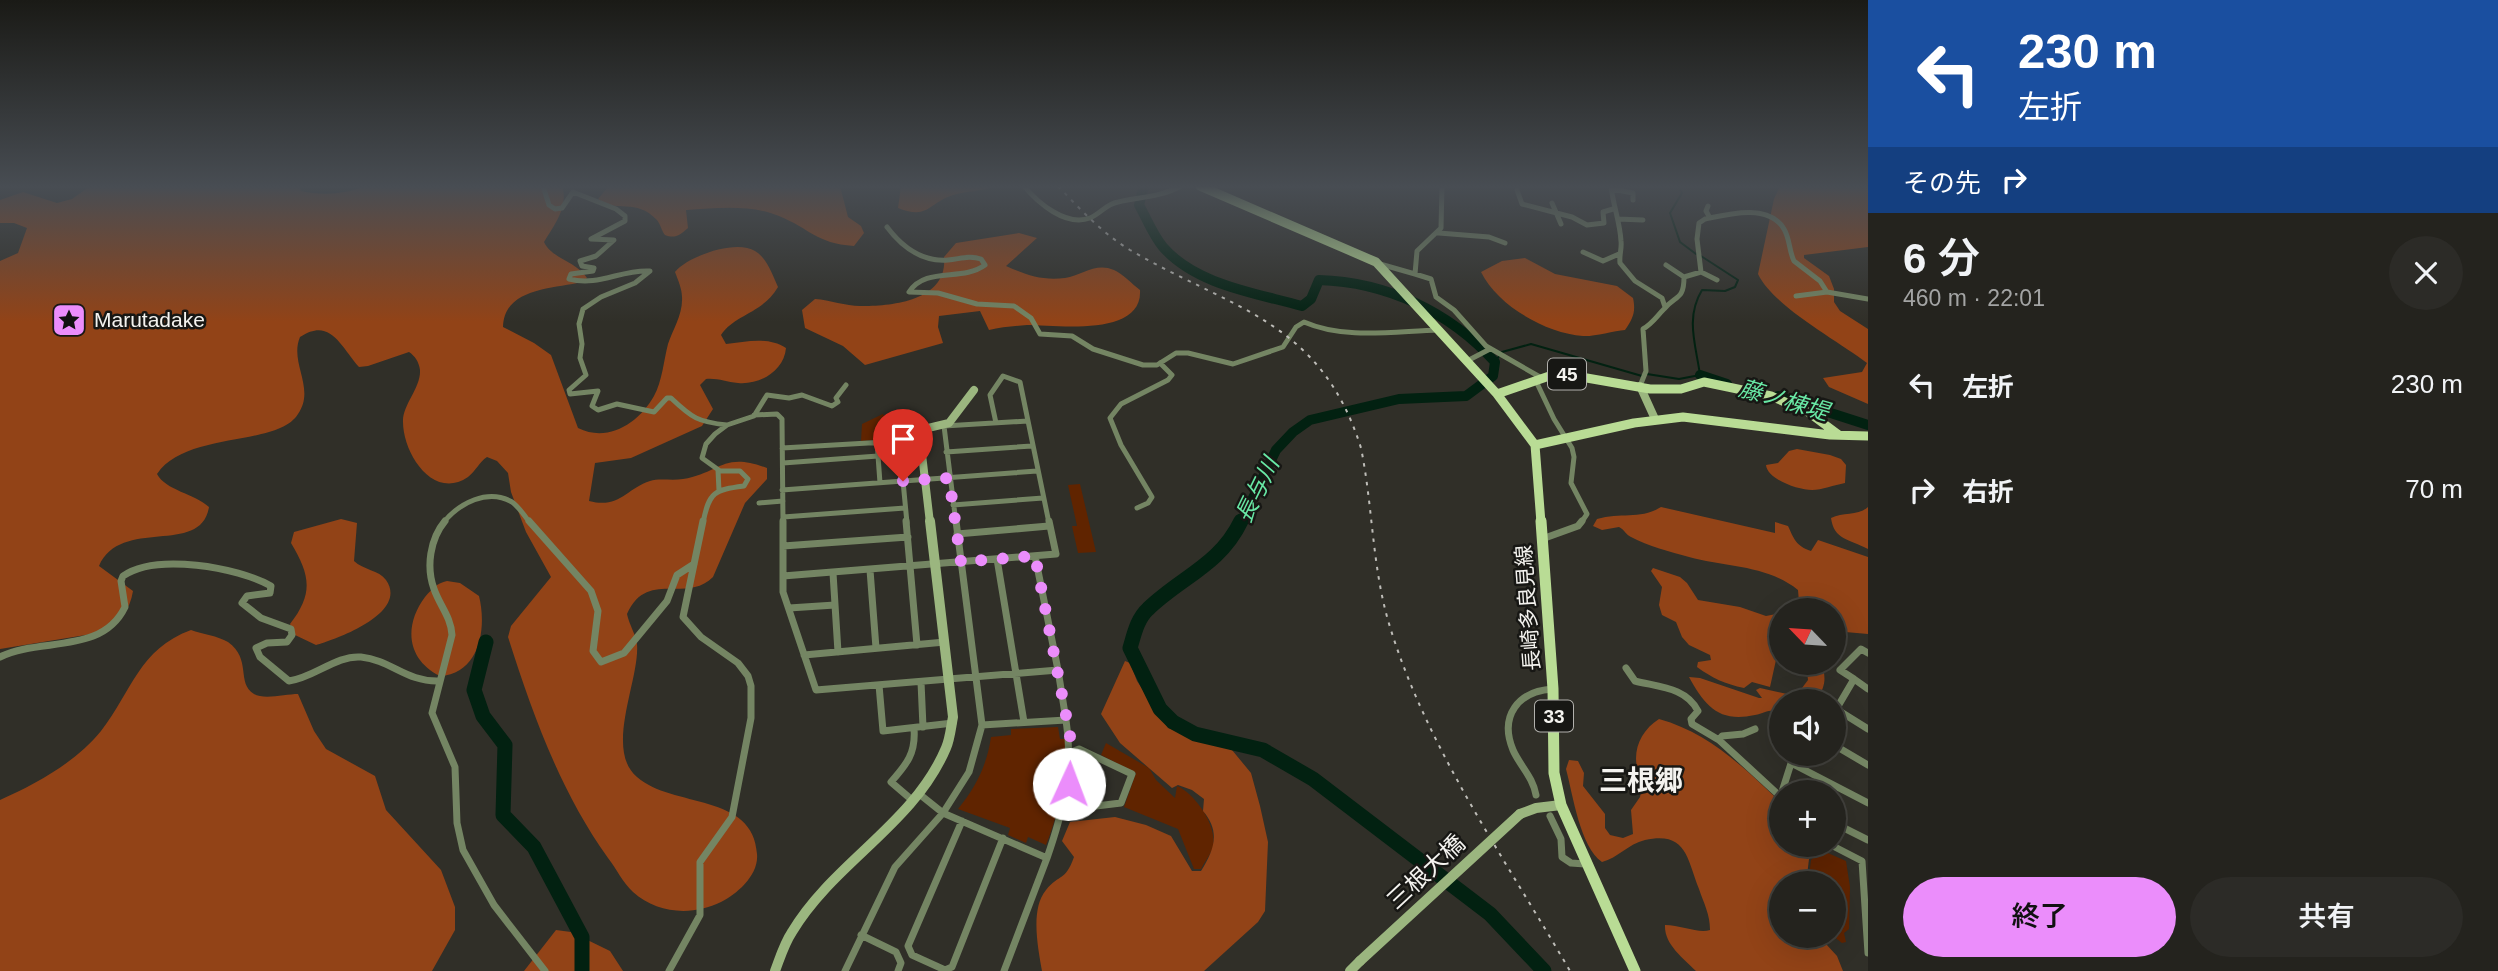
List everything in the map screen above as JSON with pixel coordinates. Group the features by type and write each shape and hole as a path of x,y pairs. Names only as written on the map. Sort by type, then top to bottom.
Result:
{"main road":[{"path":"1305,231 1376,262 1495,392 1535,444 1655,419 1683,417 1868,436"},
{"name":"45","path":"1495,392 1558,373 1650,389 1681,389 1711,383 1771,396 1808,409 1839,435"},
{"name":"長崎多良見線","path":"1535,444 1553,689 1554,772 1561,805 1631,970"}],"street":[{"path":"607,231 591,239 614,240 596,256 579,261 582,266 594,268 593,271 571,274 569,279 600,282 650,271 646,276 581,311 578,320 581,335 580,357 587,370 586,375 569,390 570,394 598,391 592,406 598,410 617,404 654,412 671,398 692,418 706,423 727,425"},
{"path":"891,231 902,244 918,255 947,261 974,256 981,259 985,265 977,271 924,279 913,285 909,292 938,293 977,304 1014,306 1031,318 1040,334 1072,336 1093,349 1143,365 1160,363 1177,353 1188,353 1225,363 1241,362 1283,347 1296,327 1304,322 1320,329 1338,332 1439,330"},
{"path":"1620,231 1620,263 1635,281 1662,298 1665,307"},
{"path":"1698,231 1701,272"},
{"path":"1785,231 1792,259 1800,267 1818,276 1827,292"},
{"path":"1415,274 1417,251 1421,245 1439,233 1482,236 1504,243"},
{"path":"1583,252 1603,261 1619,254"},
{"path":"1376,262 1431,279 1436,297 1454,310 1490,349 1531,369 1538,378 1574,457 1570,483 1587,514 1578,526 1542,539"},
{"path":"1665,265 1684,277 1701,272 1717,280"},
{"path":"1655,419 1640,386 1646,371 1643,329 1656,321 1665,307 1675,302 1684,291 1684,277"},
{"path":"1796,296 1827,292 1868,299"},
{"path":"1467,361 1490,349"},
{"path":"1137,508 1148,503 1152,497 1126,449 1114,434 1110,418 1121,404 1168,380 1172,375 1160,363"},
{"path":"783,576 1056,554 1020,382 1003,376 990,395 996,423"},
{"path":"754,415 763,398 772,394 789,398 802,396 832,406 838,402 836,398 846,385"},
{"path":"845,971 895,867 943,813 969,778 976,761 982,724 944,426 974,390 990,395"},
{"path":"669,971 700,915 700,862 732,817 751,718 751,686 738,663 701,637 683,617 684,599 701,526 719,491 724,487 744,486 748,479 740,471 718,470 702,458 706,444 727,425 754,415 780,415 783,463 783,592 817,690 1058,670"},
{"path":"775,971 793,930 800,921 930,782 946,755 953,723 920,440 924,429 1028,421"},
{"path":"782,449 920,440"},
{"path":"877,442 880,483"},
{"path":"946,452 1032,446"},
{"path":"783,463 878,456"},
{"path":"718,470 719,491"},
{"path":"782,490 1037,471"},
{"path":"903,481 917,645"},
{"path":"545,971 516,935 467,860 458,831 456,771 452,753 434,725 432,713 452,635 447,610 432,583 433,542 442,526 472,498 495,496 513,503 591,591 598,611 593,651 601,662 624,653 667,601 677,575 694,564"},
{"path":"953,505 1043,498"},
{"path":"759,503 783,501"},
{"path":"783,517 905,508"},
{"path":"957,534 1049,526"},
{"path":"783,546 908,537"},
{"path":"1004,971 1047,858 1069,784 1071,752 1035,556"},
{"path":"997,559 1024,722"},
{"path":"0,657 18,648 76,642 101,632 124,610 127,601 122,576 137,565 167,562 262,581 271,586 270,593 247,596 242,603 261,618 291,629 293,634 287,642 267,643 256,648 260,657 289,681 314,677 346,658 360,657 417,682 439,681"},
{"path":"870,570 876,648"},
{"path":"833,573 838,652"},
{"path":"789,608 835,605"},
{"path":"804,655 945,642"},
{"path":"1868,653 1861,649 1840,670 1868,689"},
{"path":"1626,668 1635,681 1680,692 1697,706 1692,724 1718,740 1769,787"},
{"path":"1846,692 1854,679"},
{"path":"921,682 923,727"},
{"path":"879,685 883,730 953,723"},
{"path":"1535,795 1535,783 1511,745 1510,713 1521,697 1531,691 1539,688 1553,689"},
{"path":"1846,717 1868,729"},
{"path":"982,724 1066,720"},
{"path":"914,728 916,750 891,782 943,813 1047,858"},
{"path":"1718,740 1723,736 1743,734 1755,729"},
{"path":"1063,810 1121,803 1132,774 1079,749 1071,752"},
{"path":"1846,752 1868,765"},
{"path":"1797,766 1868,803"},
{"name":"三根大橋","path":"1350,971 1520,814 1536,808 1561,805"},
{"path":"1550,816 1561,839 1562,857 1571,863 1585,864"},
{"path":"962,821 908,946 912,955 945,970 952,967 1003,838"},
{"path":"1846,829 1868,840"},
{"path":"1846,853 1862,861 1868,953"},
{"path":"861,935 896,952 901,963 898,971"}],"shaded area":[{"path":"26,231 550,231 544,242 548,248 587,278 582,282 544,289 521,297 505,314 503,327 551,355 578,428 600,433 611,432 631,422 648,406 657,390 668,344 682,303 675,272 690,260 725,248 747,248 763,258 778,287 757,309 734,322 721,335 726,344 771,342 786,348 776,370 754,382 706,379 700,385 713,409 702,426 631,458 595,463 589,501 608,502 650,481 683,479 731,462 752,463 767,468 767,479 745,503 713,577 691,588 645,593 635,601 627,614 637,644 637,659 623,732 628,765 637,777 652,787 709,804 742,821 752,834 757,862 751,876 740,889 721,902 699,909 676,911 653,905 629,888 591,832 549,752 508,637 511,626 551,577 526,532 511,492 508,473 497,461 487,457 468,477 455,483 443,483 422,470 414,459 404,434 403,416 418,383 420,370 419,364 409,352 359,367 334,336 327,332 319,330 300,337 297,347 304,395 298,414 287,424 272,431 188,451 171,460 157,474 173,488 209,507 203,522 192,530 124,543 110,551 99,566 133,591 127,609 119,619 104,632 0,649 0,261 18,253"},
{"path":"663,231 684,231 672,237"},
{"path":"808,231 864,233 854,246 822,239"},
{"path":"1767,231 1868,231 1868,247 1804,255 1804,258 1829,276 1834,289 1834,302 1840,311 1868,329 1868,404 1829,387 1823,378 1862,372 1867,363 1792,311 1766,286 1758,274"},
{"path":"1019,233 1037,238 1006,266 1028,275 1049,279 1065,278 1101,267 1114,270 1140,290 1137,305 1128,316 1095,326 1027,325 989,330 980,311 939,316 938,327 943,343 865,365 843,346 805,328 802,310 815,299 857,306 904,302 929,291 938,282 943,271 944,257 956,243"},
{"path":"1525,258 1555,274 1617,286 1633,298 1633,315 1625,330 1587,336 1568,334 1538,323 1510,306 1488,284 1481,272 1502,261"},
{"path":"883,414 896,425 913,427 914,437 861,441 862,424"},
{"path":"1797,449 1841,459 1846,465 1845,483 1806,490 1784,483 1772,475 1766,465 1778,463 1789,451"},
{"path":"1080,484 1096,552 1078,553 1072,526 1077,526 1068,485"},
{"path":"1661,507 1775,533 1775,522 1788,526 1799,544 1811,551 1818,540 1868,557 1868,634 1846,632 1846,598 1799,598 1798,590 1760,571 1689,557 1659,548 1629,536 1619,527 1602,530 1593,526 1597,519 1653,511"},
{"path":"1868,507 1868,549 1839,535 1831,518 1860,512"},
{"path":"341,519 357,523 354,561 386,580 390,592 388,603 368,623 316,645 295,635 290,624 303,603 307,584 302,565 291,543 294,532"},
{"path":"1653,568 1680,577 1698,600 1769,615 1769,676 1772,676 1770,687 1752,682 1744,688 1719,680 1697,667 1698,662 1711,660 1710,655 1689,645 1682,637 1676,622 1662,615 1659,605 1662,587 1651,571"},
{"path":"447,581 460,583 479,596 482,622 478,647 472,658 464,667 440,676 420,660 412,641 412,630 418,608 425,597 437,585"},
{"path":"191,630 224,640 235,649 240,656 246,684 254,694 269,697 298,694 314,731 326,749 375,776 386,810 441,870 455,907 455,930 432,971 0,971 0,800 41,779 80,753 112,716 148,660 173,638"},
{"path":"1125,661 1130,663 1137,681 1168,728 1232,750 1251,773 1268,842 1265,911 1258,922 1204,971 1042,971 1036,929 1038,907 1046,890 1065,874 1071,865 1074,857 1062,841 1070,822 1115,817 1146,825 1171,836 1192,871 1201,871 1214,841 1212,826 1203,811 1204,799 1192,790 1178,785 1172,788 1120,743 1101,714"},
{"path":"1808,676 1824,676 1822,689 1801,689 1808,680"},
{"path":"1689,677 1762,698 1756,690 1769,690 1769,712 1732,717 1707,704"},
{"path":"1659,719 1707,740 1769,792 1769,857 1811,857 1808,871 1769,871 1769,948 1830,948 1837,956 1843,971 1696,971 1675,950 1665,925 1710,930 1706,909 1683,850 1669,840 1659,838 1639,842 1602,862 1594,855 1583,833 1575,806 1566,769 1569,760 1578,761 1584,773 1583,786 1605,814 1605,828 1610,835 1623,838 1633,834 1631,810 1640,797 1643,782 1636,756 1641,739"},
{"path":"1058,727 1060,739 1065,739 1063,780 1055,819 1046,845 1028,837 1026,843 1008,835 1010,828 958,809 980,775 991,737 1011,735 1011,729"},
{"path":"1106,743 1149,768 1156,780 1175,798 1177,786 1199,804 1213,832 1214,842 1201,869 1194,869 1178,829 1124,807 1136,773 1101,755"},
{"path":"1814,857 1837,857 1846,861 1850,887 1849,929 1846,931 1846,871 1810,871"},
{"path":"556,930 571,932 610,951 623,971 524,971"}],"waterway":[{"name":"長与川","path":"1153,231 1163,247 1192,270 1247,292 1302,306 1311,299 1319,280 1344,282 1393,294 1416,303 1458,328 1495,362 1493,376 1466,396 1399,399 1310,420 1293,432 1276,450 1241,523"},
{"path":"1676,231 1680,242 1696,254"},
{"path":"1647,374 1679,379 1700,375 1693,332 1697,300 1702,290 1725,291 1735,287 1738,280 1701,256"},
{"path":"1495,362 1502,352 1531,344 1642,376"},
{"name":"藤ノ棟堤","path":"1700,375 1727,384"},
{"name":"藤ノ棟堤","path":"1778,396 1868,425"},
{"name":"長与川","path":"1241,521 1211,560 1161,598 1144,613 1139,622 1130,648 1160,709 1173,722 1195,734 1263,750 1313,779 1490,914 1544,971"},
{"path":"486,642 474,690 483,716 505,745 503,815 534,847 582,937 582,971"}],"railway":[{"path":"1105,231 1130,250 1268,323 1297,345 1322,371 1344,405 1361,448 1384,605 1406,672 1470,804 1570,971"}],"place":[{"name":"Marutadake","path":"69,320"}],"district":[{"name":"三根郷","path":"1641,780"}],"route":[{"path":"903,481 949,478 961,562 1035,556 1070,736 1069,784"}]}
